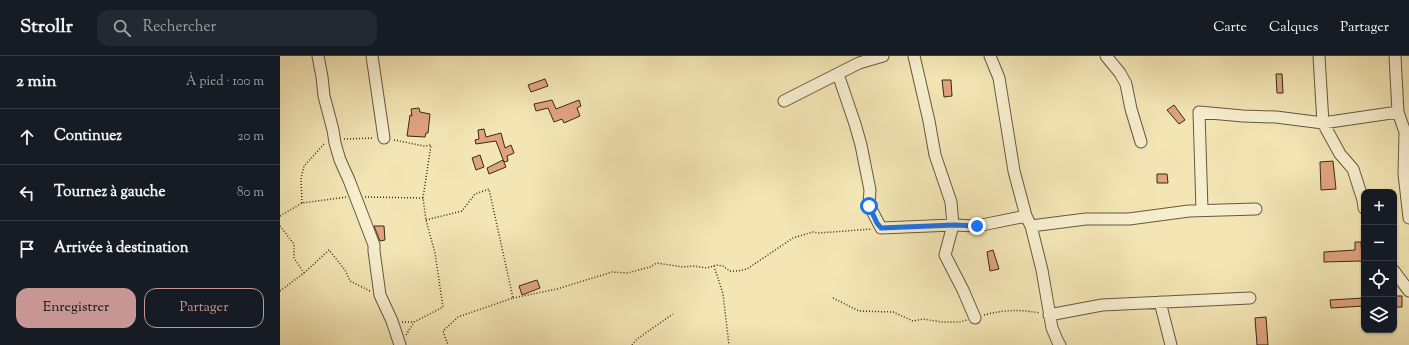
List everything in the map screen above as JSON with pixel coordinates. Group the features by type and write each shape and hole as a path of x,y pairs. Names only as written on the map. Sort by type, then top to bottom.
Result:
{"street":[{"path":"318,56 324,96 333,130 334,140 340,160 374,245 380,295 392,321 400,345"},
{"path":"372,56 384,138"},
{"path":"784,101 859,63 883,56"},
{"path":"914,56 935,155 951,202 954,225 945,255 963,290 975,318"},
{"path":"990,56 999,78 1014,171 1042,270 1049,315 1055,336 1060,345"},
{"path":"1106,56 1120,73 1126,84 1131,110 1141,142"},
{"path":"1318,56 1323,123 1340,154 1353,169 1361,194"},
{"path":"1395,56 1398,112 1405,132 1404,174 1409,218"},
{"path":"838,74 861,145 870,190 869,206 881,228 954,225 977,226 1029,221 1129,219 1157,214 1202,210 1256,209"},
{"path":"1202,210 1199,112 1276,117 1323,123 1398,112"},
{"path":"1397,275 1409,291"},
{"path":"1049,315 1102,305 1250,298"},
{"path":"1160,302 1171,345"}],"path":[{"path":"302,203 301,179 304,166 326,141 334,140"},
{"path":"392,321 414,322 443,307 435,253 426,220 423,198 431,145"},
{"path":"426,220 462,210 475,194 489,188 513,298"},
{"path":"280,216 302,203 355,196 423,198"},
{"path":"280,226 294,244 294,258 304,273"},
{"path":"448,345 443,331 458,317 513,298 557,289 612,272 627,273 650,267 657,263 683,267 693,266 707,268 722,266 733,272 747,268 788,240 813,232 819,233 881,228"},
{"path":"280,291 304,273 329,250 345,270 350,281 380,295"},
{"path":"714,266 723,294 728,345"},
{"path":"833,298 858,311 893,312 913,321 923,319 942,322 959,322 1010,310 1024,310 1049,315"},
{"path":"632,345 637,339 673,314"},
{"path":"400,345 414,322"}],"building":[{"path":"1276,74 1282,74 1283,93 1277,93"},
{"path":"545,79 548,86 531,92 528,85"},
{"path":"942,80 951,80 952,96 944,97"},
{"path":"552,100 556,109 579,100 581,106 577,108 580,116 564,123 562,119 554,122 548,108 536,111 534,104"},
{"path":"1174,105 1185,120 1179,124 1167,110"},
{"path":"419,108 420,112 430,114 428,133 426,133 425,137 407,136 410,115 412,116 411,109"},
{"path":"484,129 486,137 501,133 505,148 511,145 514,153 507,156 508,161 504,162 496,141 476,144 475,140 479,139 478,130"},
{"path":"480,155 484,167 476,170 472,158"},
{"path":"503,160 506,167 489,174 487,168"},
{"path":"1333,161 1336,189 1321,190 1320,162"},
{"path":"1157,174 1167,174 1168,183 1157,183"},
{"path":"374,226 384,226 385,240 380,241"},
{"path":"1355,242 1361,242 1361,261 1324,262 1324,252 1355,250"},
{"path":"993,250 999,269 990,271 987,252"},
{"path":"537,280 540,288 522,295 519,286"},
{"path":"1397,296 1402,296 1402,307 1397,307"},
{"path":"1361,298 1361,306 1331,308 1330,300"},
{"path":"1266,317 1268,345 1257,345 1255,318"}],"route":[{"path":"869,206 881,228 954,225 977,226"}]}
